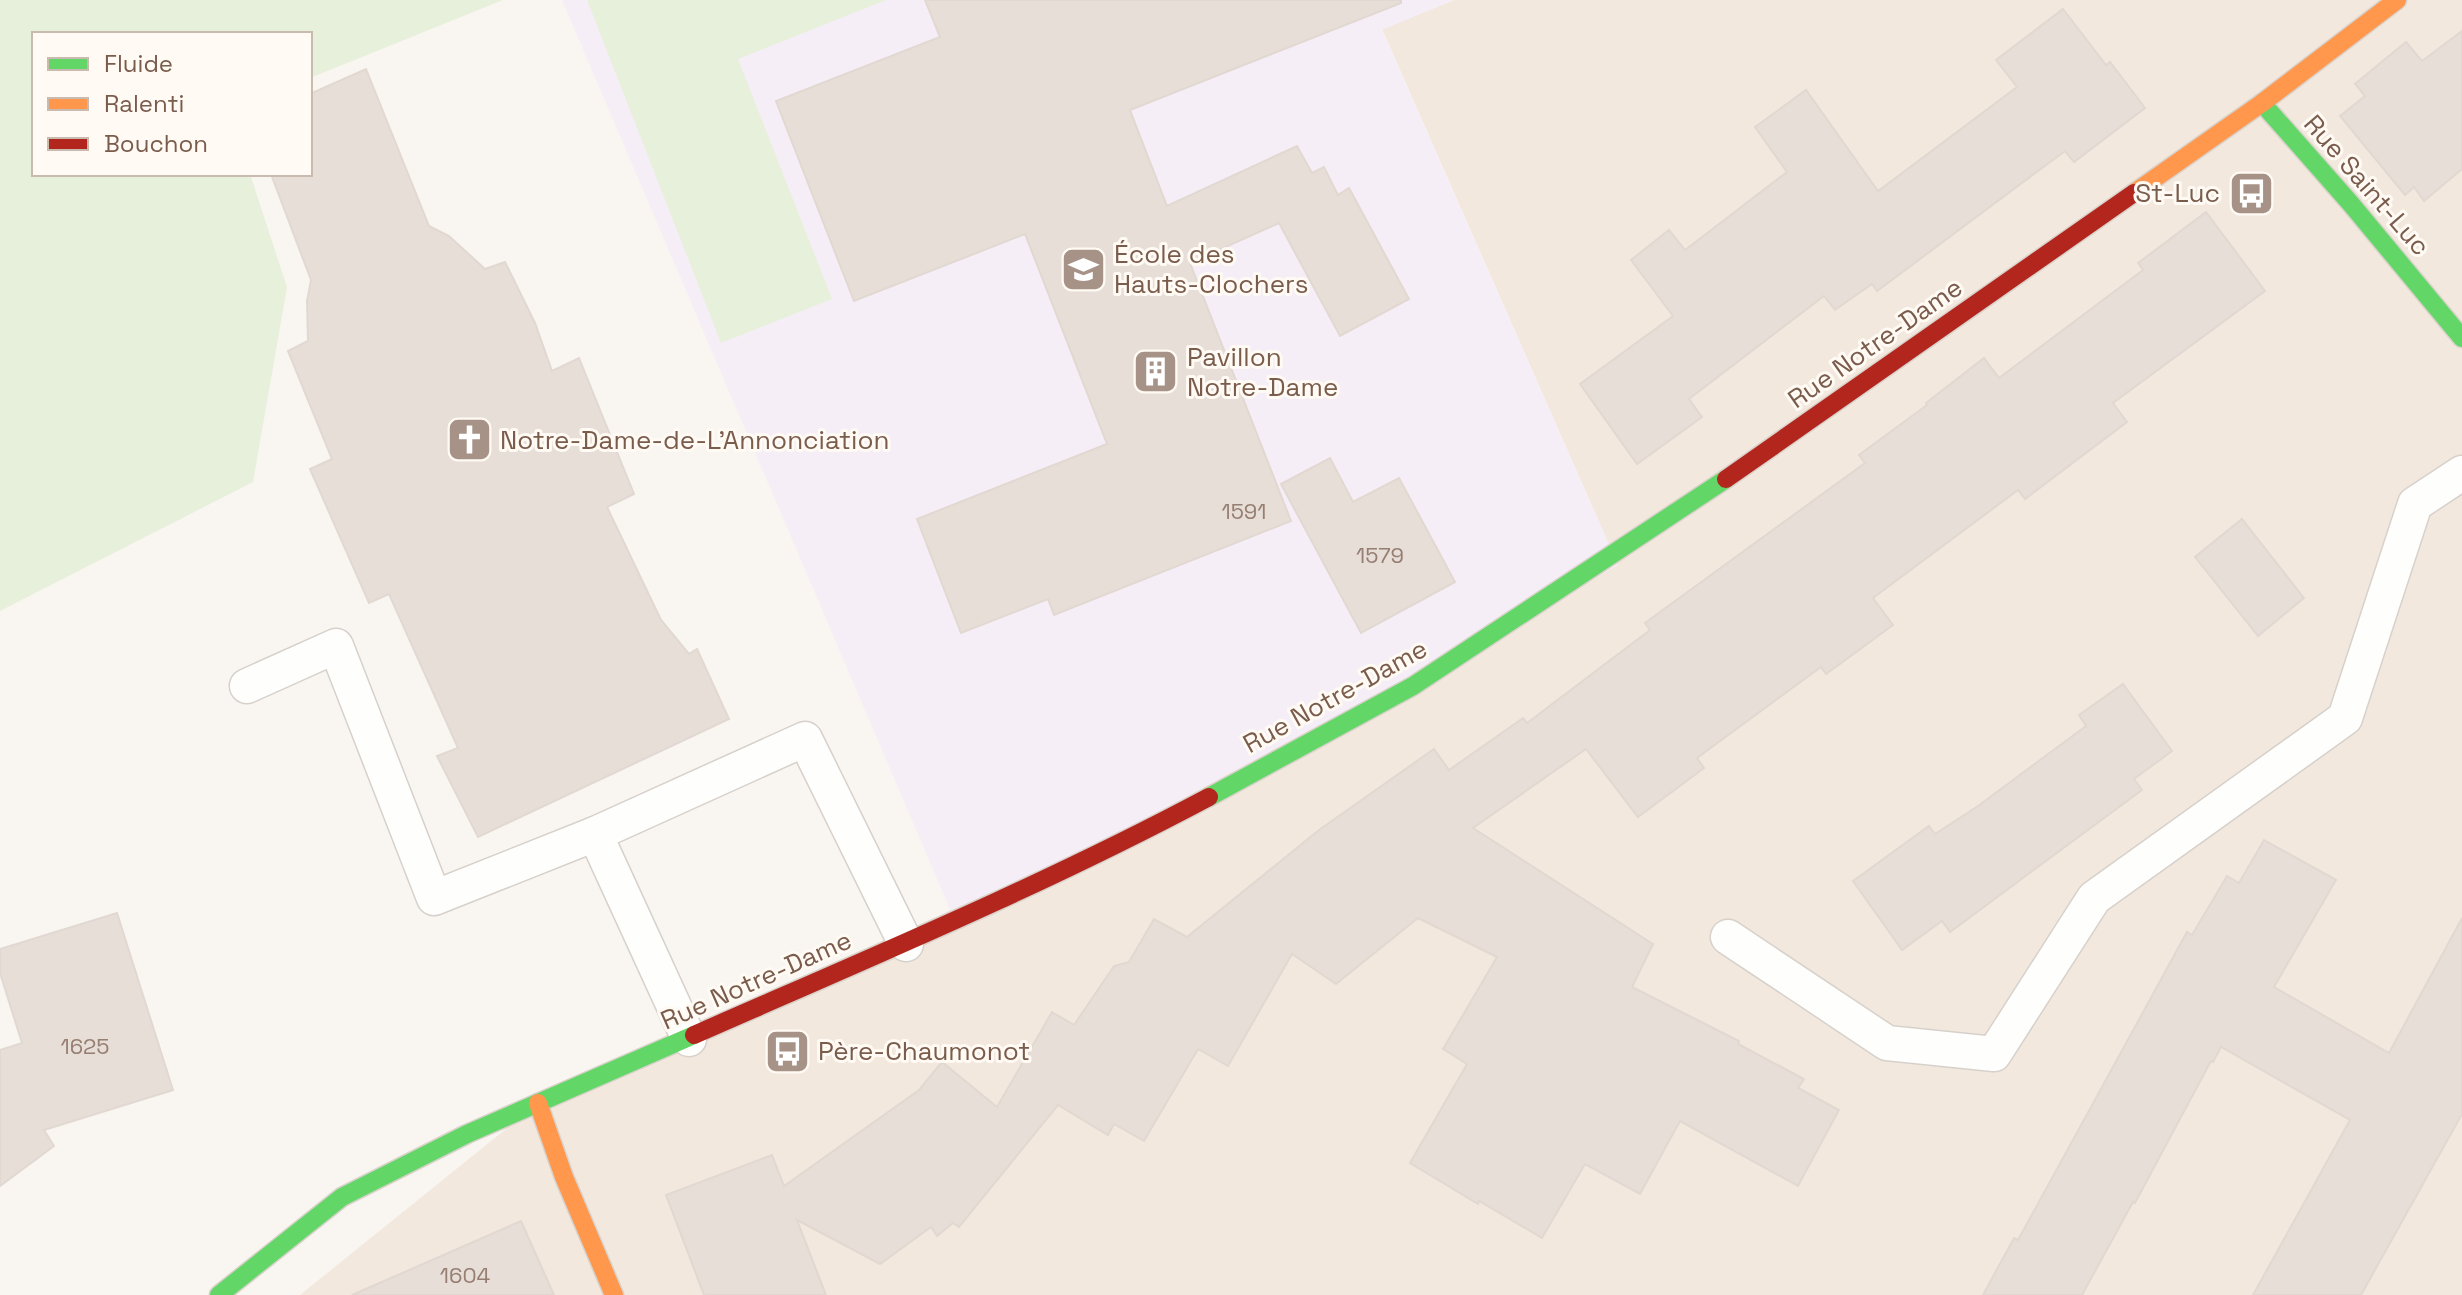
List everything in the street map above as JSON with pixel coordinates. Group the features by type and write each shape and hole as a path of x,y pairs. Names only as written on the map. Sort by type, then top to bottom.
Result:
{"street":[{"name":"Rue Notre-Dame","path":"219,1295 342,1197 467,1134 906,944 1143,832 1413,686 1708,491 2262,103 2397,0"},
{"name":"Rue Saint-Luc","path":"2262,103 2462,338"},
{"path":"538,1103 564,1177 614,1295"}],"lane":[{"path":"1728,937 1887,1043 1994,1054 2094,898 2345,718 2415,504 2462,473"},
{"path":"247,686 336,646 434,898 595,834 805,739 906,944"},
{"path":"595,834 689,1039"}],"shaded area":[{"name":"École des Hauts-Clochers","path":"562,0 1454,0 1382,30 1618,565 955,921"},
{"path":"1454,0 2462,0 2462,1295 300,1295 553,1091 906,944 1618,565 1382,29"}],"green space":[{"path":"0,0 503,0 312,77 312,32 32,32 32,176 251,176 287,287 253,482 0,611"},
{"path":"587,0 886,0 738,59 832,299 721,343"}],"building":[{"name":"Pavillon Notre-Dame","path":"925,0 1401,0 1401,3 1130,110 1167,206 1297,146 1312,173 1324,167 1338,195 1349,188 1409,299 1340,336 1279,223 1190,263 1291,521 1054,615 1048,599 961,633 917,519 1107,444 1025,234 854,301 776,101 940,37"},
{"path":"2063,9 2106,65 2110,62 2145,108 2074,162 2065,151 1877,291 1872,284 1835,310 1824,296 1689,399 1702,417 1637,464 1580,384 1673,316 1631,260 1669,230 1685,250 1787,172 1755,127 1806,90 1878,191 2017,87 1996,60"},
{"path":"2462,31 2462,169 2424,201 2414,187 2405,195 2340,116 2365,96 2355,84 2406,42 2422,61"},
{"name":"Notre-Dame-de-L'Annonciation","path":"366,69 429,226 449,236 485,269 505,262 535,323 552,371 579,358 634,494 607,507 661,620 689,654 697,649 729,719 478,837 437,756 458,748 389,594 369,603 310,469 332,459 288,351 308,341 307,301 311,280 272,176 312,176 312,93"},
{"path":"2206,212 2265,291 2113,403 2127,422 2025,499 2018,490 1873,598 1893,625 1826,674 1821,667 1697,758 1704,768 1638,817 1586,749 1473,828 1653,944 1632,987 1739,1041 1738,1044 1804,1079 1798,1088 1839,1110 1798,1186 1680,1121 1640,1194 1585,1164 1542,1238 1410,1163 1467,1064 1443,1049 1497,957 1418,918 1336,984 1292,954 1228,1066 1198,1049 1144,1141 1114,1124 1108,1135 1058,1105 959,1227 953,1223 937,1236 931,1227 880,1264 797,1220 826,1295 704,1295 666,1195 772,1155 784,1186 919,1090 942,1062 997,1107 1052,1012 1074,1025 1114,966 1129,962 1154,919 1187,937 1319,830 1434,749 1449,770 1523,718 1527,723 1650,630 1645,623 1865,463 1859,455 1984,358 1999,378 2143,270 2138,263"},
{"path":"1330,458 1353,502 1399,478 1455,582 1361,633 1281,484"},
{"path":"2242,519 2304,598 2258,636 2195,557"},
{"path":"2123,684 2172,751 2134,779 2142,790 1950,932 1942,921 1902,950 1853,881 1929,826 1935,834 1978,806 2086,726 2079,715"},
{"path":"2264,840 2336,880 2274,987 2389,1053 2462,918 2462,1114 2361,1295 2253,1295 2350,1120 2221,1047 2082,1295 1983,1295 2014,1238 2018,1240 2187,932 2192,935 2227,876 2239,883"},
{"path":"117,913 173,1090 44,1130 54,1146 0,1186 0,1050 22,1043 0,973 0,949"},
{"path":"521,1221 554,1295 352,1295"}],"traffic: fast":[{"path":"2262,103 2462,338"},
{"path":"1209,797 1413,686 1726,479"},
{"path":"219,1295 342,1197 467,1134 694,1035"}],"traffic: slow":[{"path":"2134,193 2262,103 2397,0"},
{"path":"538,1103 564,1177 614,1295"}],"traffic: jam":[{"path":"1726,479 2134,193"},
{"path":"694,1035 1018,891 1209,797"}],"place":[{"name":"St-Luc","path":"2251,193"},
{"name":"École des Hauts-Clochers","path":"1083,269"},
{"name":"Pavillon Notre-Dame","path":"1156,372"},
{"name":"Notre-Dame-de-L'Annonciation","path":"469,440"},
{"name":"Père-Chaumonot","path":"787,1051"}]}
